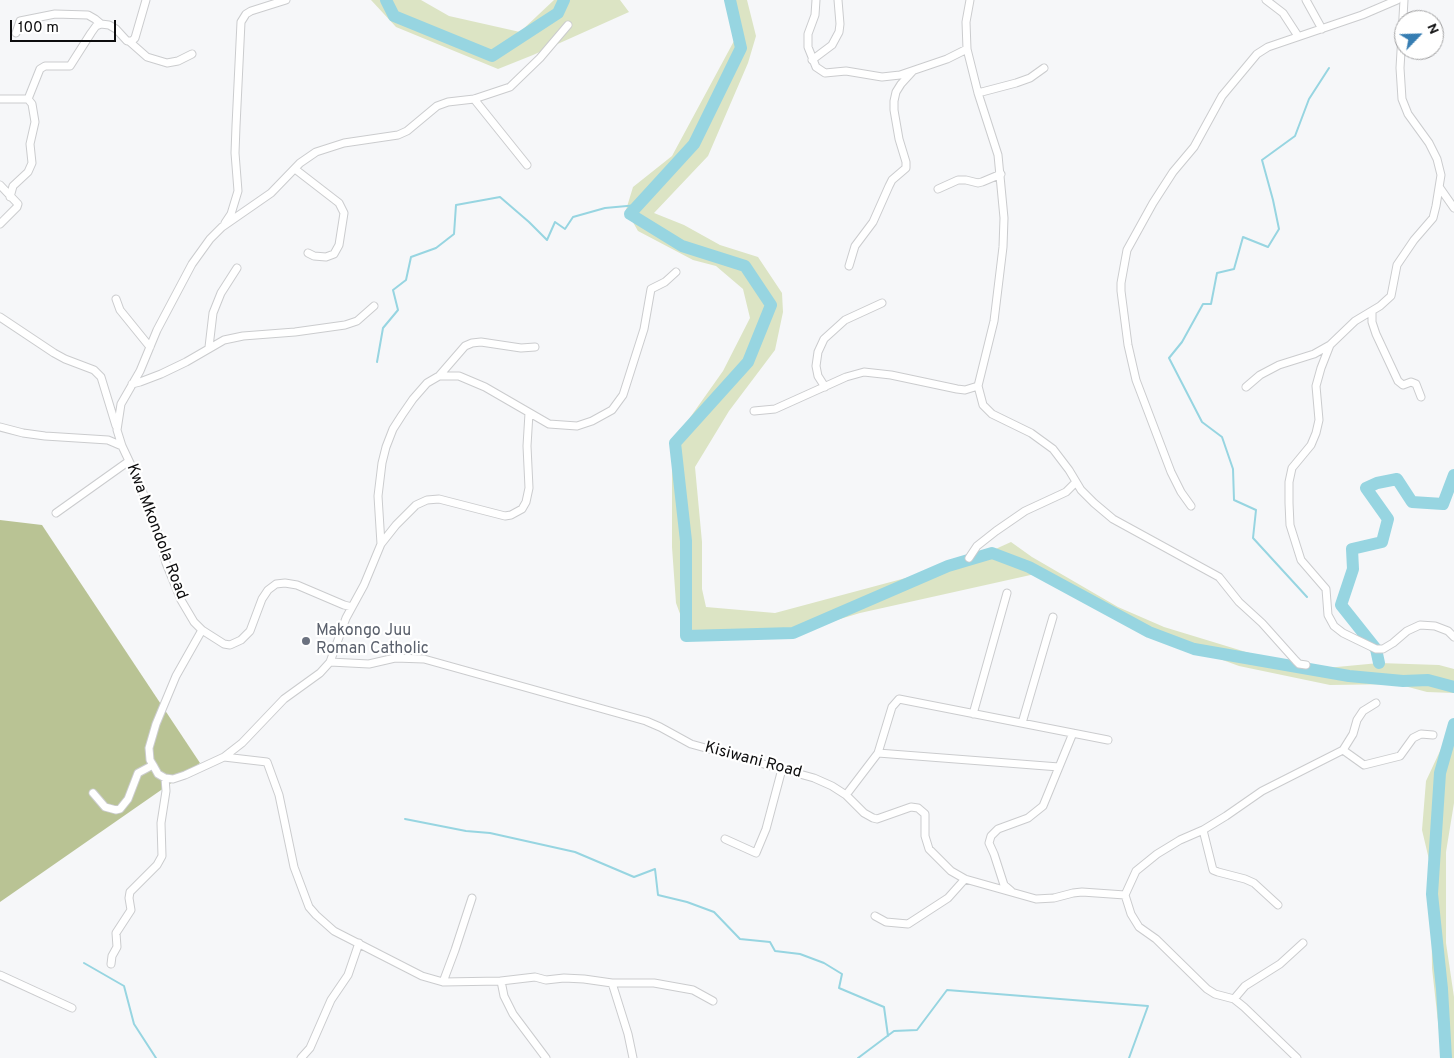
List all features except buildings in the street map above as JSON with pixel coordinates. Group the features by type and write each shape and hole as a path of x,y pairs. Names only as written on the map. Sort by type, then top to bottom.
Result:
{"street":[{"path":"130,42 135,38 146,0"},
{"path":"222,228 231,214 238,191 235,153 241,22 246,14 251,11 286,0"},
{"path":"816,0 815,15 807,39 812,60 816,67 825,73 846,71 888,77 912,72 947,59 967,49"},
{"path":"812,60 826,50 836,39 840,24 838,0"},
{"path":"970,0 966,22 967,49 978,93 996,145 1001,174 1004,218 1003,247 994,321 978,386 980,398 987,410 992,414 1031,433 1053,449 1087,497 1113,520 1219,577 1239,602 1262,623 1296,661 1306,665"},
{"path":"1266,0 1283,14 1298,36"},
{"path":"1306,0 1322,28"},
{"path":"1191,506 1181,492 1171,472 1136,380 1128,345 1121,291 1127,250 1153,203 1194,147 1222,96 1256,54 1268,47 1362,15 1397,0"},
{"path":"1246,388 1260,375 1279,365 1314,354 1330,345 1355,321 1391,296 1396,265 1433,218 1441,175 1437,158 1429,143 1408,114 1402,99 1400,61 1404,0"},
{"path":"16,33 20,21 55,14 88,14 100,24"},
{"path":"28,99 40,69 45,66 70,66 96,26 100,24 109,25 116,29 146,57 167,63 178,61 192,54"},
{"path":"117,430 122,404 140,371 157,330 192,264 210,239 222,228 271,193 307,157 316,152 344,143 398,135 408,131 437,106 448,102 474,99 510,87 517,82 568,25"},
{"path":"978,93 1030,78 1044,68"},
{"path":"848,266 854,246 873,222 892,180 906,168 899,139 894,101 896,92 912,72"},
{"path":"0,99 28,99"},
{"path":"10,197 13,186 28,172 32,163 30,144 35,122 32,104 28,99"},
{"path":"474,99 527,165"},
{"path":"295,169 339,203 344,213 339,245 334,254 320,257 308,253"},
{"path":"938,189 958,180 978,183 1001,174"},
{"path":"0,185 18,206 0,224"},
{"path":"1440,188 1454,208"},
{"path":"210,347 212,312 221,293 237,268"},
{"path":"439,376 459,376 472,380 550,424 577,426 592,421 612,410 623,395 638,353 645,326 651,288 665,282 676,272"},
{"path":"116,299 124,314 150,347"},
{"path":"825,387 818,376 816,366 818,352 824,339 845,320 882,303"},
{"path":"132,384 161,374 224,340 243,336 295,332 345,325 357,321 374,306"},
{"path":"1372,311 1372,322 1376,334 1398,381 1403,385 1411,382 1416,384 1422,397"},
{"name":"Kwa Mkondola Road","path":"0,317 64,359 94,370 101,377 122,446 148,503 175,587 194,622 202,630 224,644 230,645 241,640 250,631 265,594 276,584 296,585 332,601 352,607"},
{"path":"381,544 381,515 378,496 382,462 393,429 413,399 426,383 439,376 465,346 481,342 521,348 534,347"},
{"path":"1330,345 1316,386 1318,420 1316,433 1311,445 1292,468 1288,503 1290,525 1301,560 1326,589 1328,615 1334,626 1342,633 1376,649 1383,649 1407,631 1420,625 1435,626 1448,631 1454,637"},
{"path":"754,412 774,408 846,377 874,372 957,389 965,390 978,386"},
{"path":"202,630 176,676 156,724 149,748 150,760 158,774 164,778 185,775 224,757 242,743 284,699 320,673 330,662 340,631 364,585 381,544 396,525 416,505 427,500 439,499 505,516 522,509 526,502 529,488 527,446 529,412"},
{"path":"0,427 45,436 108,440 122,446"},
{"path":"56,513 130,461"},
{"path":"969,558 977,546 1009,521 1025,511 1066,492 1076,482"},
{"path":"973,714 1007,593"},
{"path":"1022,723 1053,617"},
{"name":"Kisiwani Road","path":"330,662 369,664 409,657 436,661 487,678 646,721 691,744 814,778 846,795 864,813 873,818 877,819 911,807 922,810 926,816 925,836 929,848 951,871 965,879 991,885 1015,894 1044,900 1082,892 1125,895"},
{"path":"846,795 878,753 892,707 900,699 1108,740"},
{"path":"1297,1058 1234,999 1215,994 1207,989 1156,939 1139,927 1131,914 1125,895 1136,871 1145,863 1180,840 1203,830 1262,792 1343,750 1363,711 1376,703"},
{"path":"1015,894 1004,885 989,843 991,836 998,829 1028,818 1043,806 1073,733"},
{"path":"1343,750 1364,765 1400,756 1413,738 1425,733 1433,735"},
{"path":"878,753 1059,767"},
{"path":"224,757 267,762 279,795 294,867 308,907 326,925 422,976 443,982 501,982 535,977 546,980 564,978 612,983 654,983 694,990 713,1001"},
{"path":"93,793 104,807 120,809 128,799 138,773 153,765"},
{"path":"726,839 756,853 766,829 782,770"},
{"path":"111,964 112,956 118,946 116,933 130,914 130,892 157,865 162,856 161,822 166,791 164,778"},
{"path":"1203,830 1213,870 1245,878 1254,883 1278,905"},
{"path":"875,916 886,922 908,924 948,898 965,879"},
{"path":"443,982 456,950 472,898"},
{"path":"301,1058 310,1048 326,1010 348,975 359,943"},
{"path":"1234,999 1245,986 1280,964 1303,943"},
{"path":"0,974 72,1008"},
{"path":"501,982 504,996 512,1014 546,1058"},
{"path":"612,983 628,1034 632,1058"}],"green space":[{"path":"371,0 421,0 449,16 520,32 554,0 620,0 629,12 498,69 396,27"},
{"path":"725,0 747,0 756,36 748,63 708,156 654,213 684,225 720,245 758,257 782,293 783,312 775,350 729,411 695,467 702,542 702,589 706,607 775,613 969,561 1011,542 1032,557 1118,607 1164,627 1305,670 1379,663 1439,665 1454,669 1454,693 1427,692 1397,684 1330,685 1239,666 1168,640 1121,618 1044,572 860,613 790,634 689,638 676,603 672,547 672,443 723,371 750,318 743,289 716,266 693,260 638,231 626,210 633,187 672,156 734,41"},
{"path":"0,520 42,525 200,763 0,902"},
{"path":"1454,721 1454,803 1446,852 1446,943 1454,997 1454,1058 1442,1058 1432,968 1431,868 1422,830 1426,781"}],"waterway":[{"path":"386,0 394,16 492,56 558,13 564,0"},
{"path":"730,0 741,48 694,144 630,214 682,246 745,266 771,305 748,362 675,443 686,541 686,636 793,633 948,566 992,553 1029,567 1149,632 1194,649 1349,676 1403,681 1428,680 1454,687"},
{"path":"1307,597 1253,538 1256,510 1234,500 1233,469 1222,437 1202,422 1169,358 1182,342 1203,304 1211,304 1217,273 1234,269 1243,237 1268,247 1279,229 1262,160 1295,136 1309,99 1329,68"},
{"path":"377,362 383,328 398,310 393,290 406,280 411,257 436,248 454,234 456,205 500,197 547,240 555,222 565,229 573,217 605,208 638,205"},
{"path":"1379,663 1376,649 1341,605 1353,569 1352,549 1382,542 1388,519 1366,488 1377,483 1397,479 1412,502 1443,504 1454,475"},
{"path":"1446,1058 1442,989 1432,894 1440,773 1454,724"},
{"path":"405,819 466,831 490,833 575,852 634,877 655,869 658,895 687,902 714,912 740,939 770,942 775,951 800,954 824,963 842,974 839,988 884,1007 888,1036"},
{"path":"84,963 124,986 134,1024 156,1058"},
{"path":"858,1058 894,1031 917,1030 947,990 1148,1006 1129,1058"}],"place":[{"name":"Makongo Juu Roman Catholic","path":"306,641"}]}
